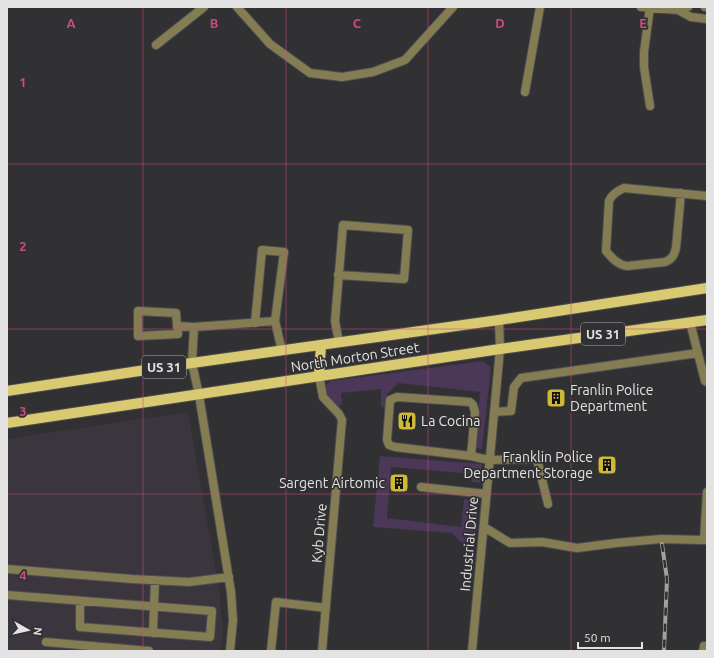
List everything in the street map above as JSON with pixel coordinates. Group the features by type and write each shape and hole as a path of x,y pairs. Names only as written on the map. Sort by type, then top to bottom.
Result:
{"main road":[{"name":"North Morton Street","path":"7,391 192,362 321,346 707,288"},
{"name":"North Morton Street","path":"7,423 500,349 707,320"},
{"path":"319,376 321,346"}],"street":[{"path":"156,45 204,7"},
{"path":"237,7 270,44 310,73 342,77 373,72 405,60 454,7"},
{"path":"525,92 540,7"},
{"path":"650,106 644,67 647,7 678,10 688,7"},
{"path":"678,10 691,17 707,19"},
{"path":"681,193 676,248 674,255 670,260 627,266 621,265 606,251 610,201 611,196 618,190 624,188 681,193 707,196"},
{"path":"338,275 404,279 408,230 343,225 338,275 335,321 339,343"},
{"path":"255,323 262,250 284,252 275,321 282,351"},
{"path":"138,311 176,313 177,326 178,334 138,336 138,311"},
{"name":"Industrial Drive","path":"472,651 500,349 499,320"},
{"path":"177,326 194,328 275,321"},
{"path":"690,322 706,384"},
{"path":"194,328 192,362 199,395 233,605 230,651"},
{"path":"494,412 511,411 514,387 521,378 698,354"},
{"name":"Kyb Drive","path":"319,376 324,397 339,414 342,420 322,651"},
{"path":"471,456 475,412 473,405 470,402 397,396 390,400 387,440 389,445 395,448 471,456 489,460 538,459 548,504"},
{"path":"421,487 486,494"},
{"path":"484,527 510,543 542,542 577,548 616,542 661,539 704,540 707,492"},
{"path":"7,569 189,582 229,577"},
{"path":"153,633 155,580"},
{"path":"7,595 212,611 210,637 80,628 80,601"},
{"path":"271,651 276,602 326,608"},
{"path":"46,642 149,651"},
{"path":"703,651 704,646 707,646"}],"shaded area":[{"path":"483,361 491,367 482,449 475,448 480,392 398,383 387,394 386,408 381,407 381,389 341,393 342,405 337,406 325,395 324,387 331,381"},
{"path":"188,412 219,589 223,629 221,651 7,651 7,439"},
{"path":"380,456 482,464 480,483 472,482 473,474 391,467 387,518 461,527 464,499 478,500 474,548 466,547 452,533 373,527"}],"railway":[{"path":"662,544 667,579 664,651"}],"place":[{"name":"Franlin Police Department","path":"556,398"},
{"name":"La Cocina","path":"407,421"},
{"name":"Franklin Police Department Storage","path":"607,465"},
{"name":"Sargent Airtomic","path":"399,483"}]}
